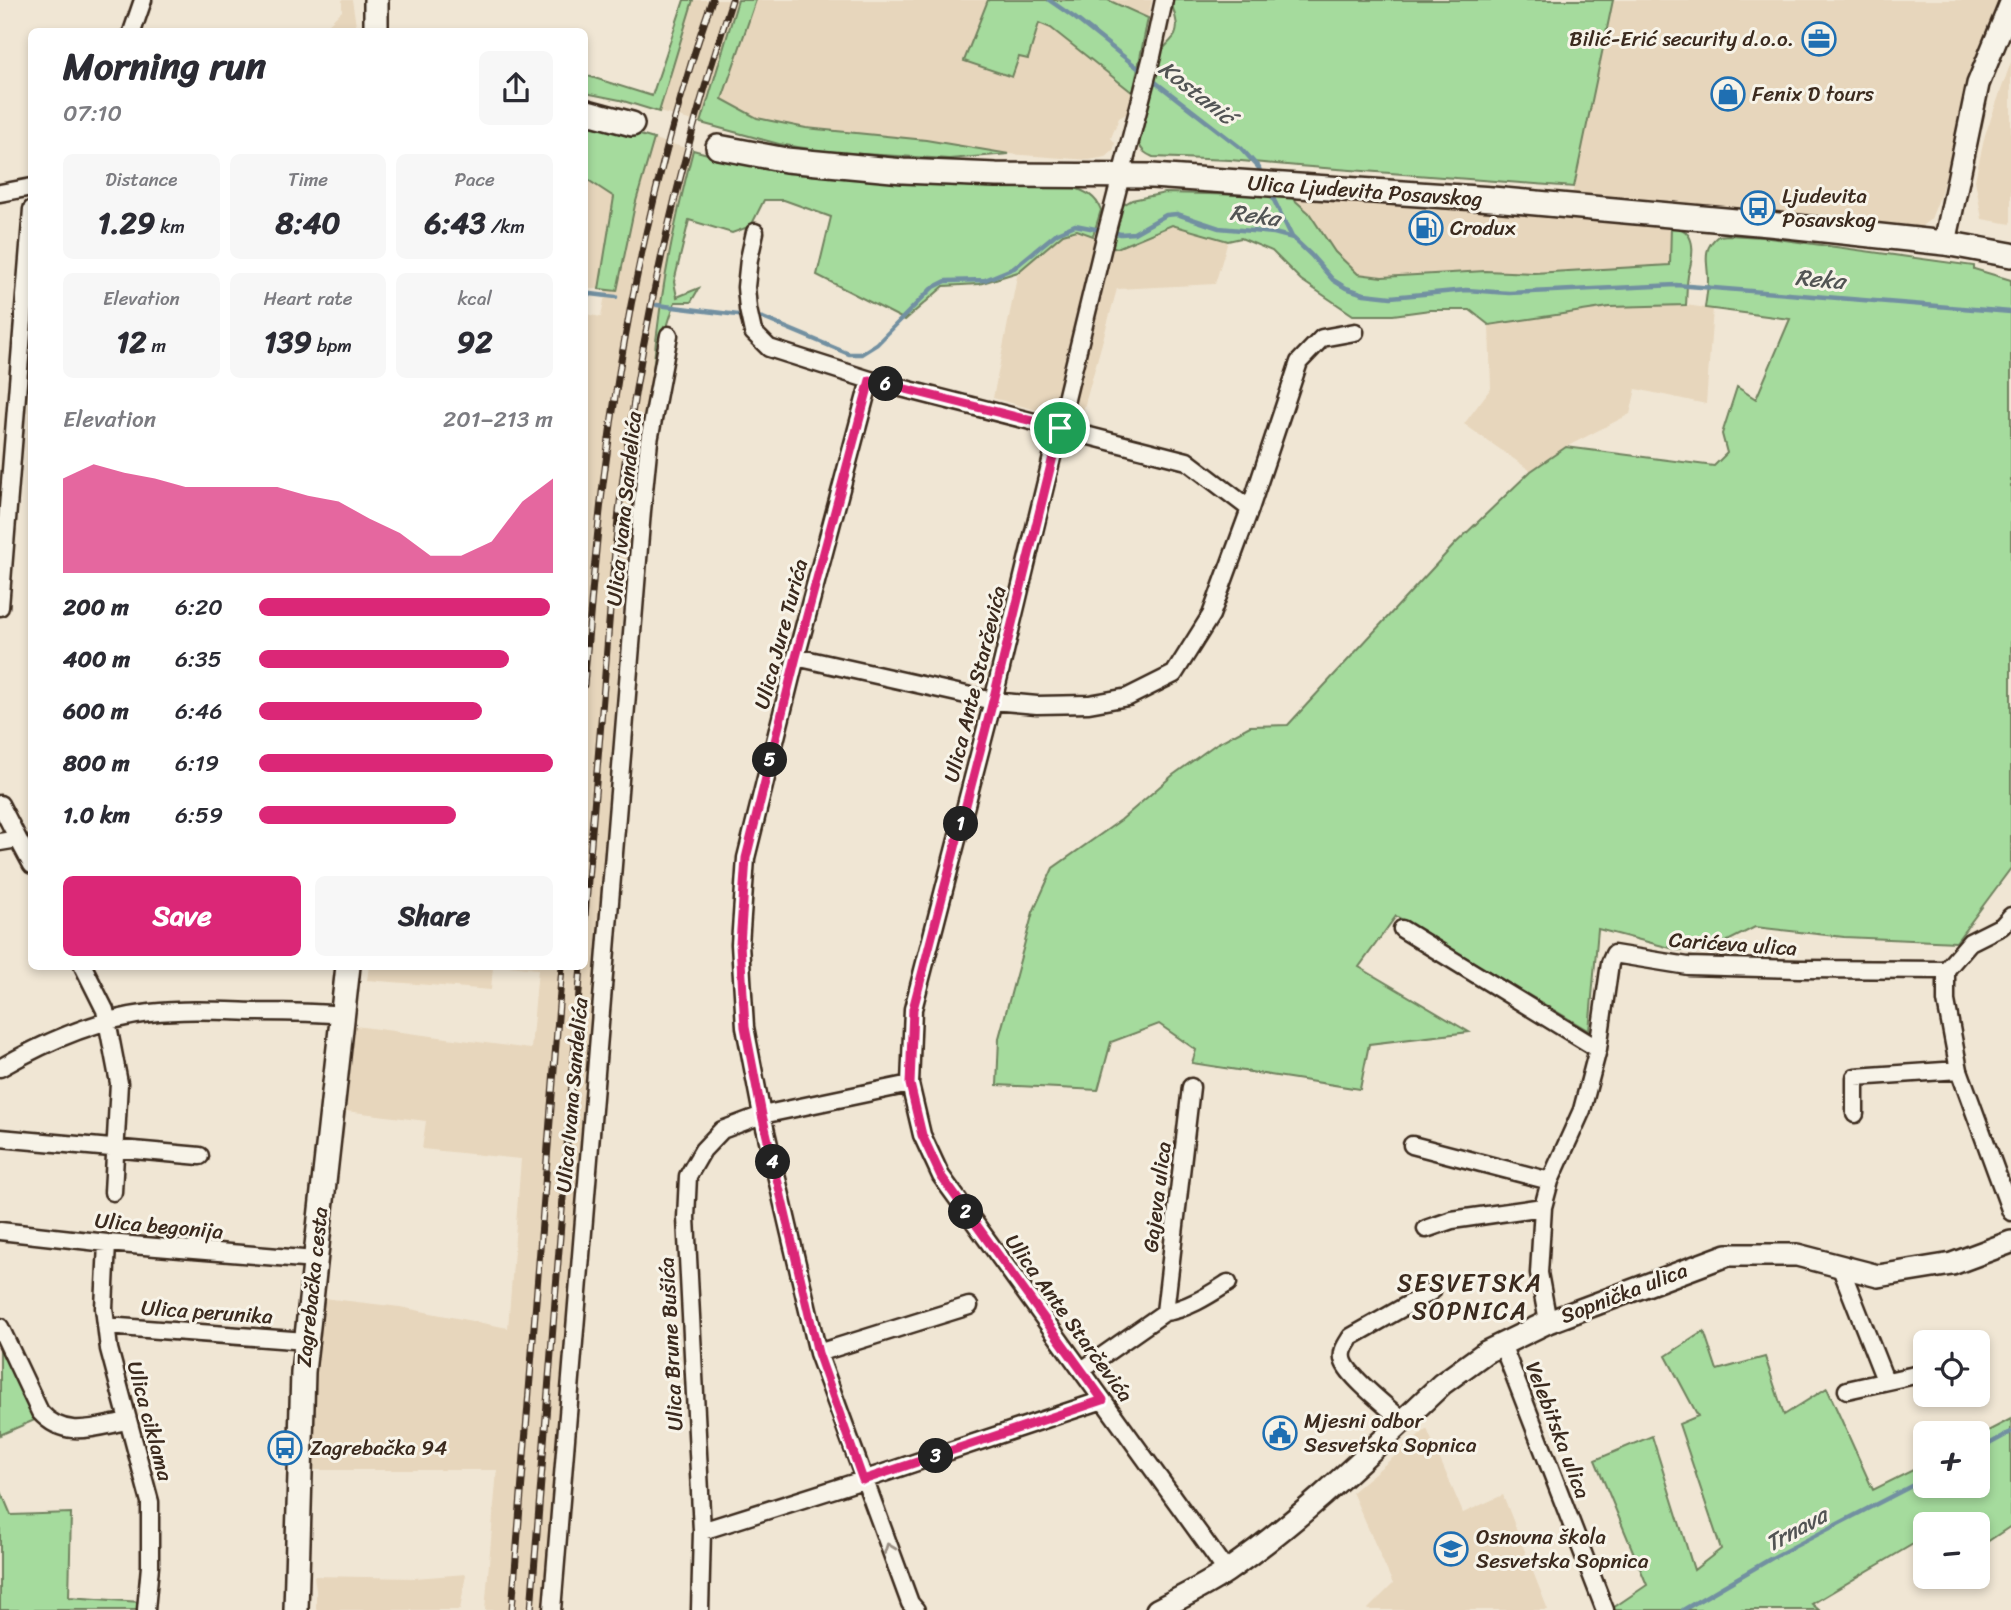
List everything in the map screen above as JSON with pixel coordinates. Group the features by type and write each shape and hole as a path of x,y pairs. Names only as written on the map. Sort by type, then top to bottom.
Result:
{"main road":[{"path":"588,112 632,124"},
{"name":"Ulica Ljudevita Posavskog","path":"718,147 786,160 903,171 996,175 1152,176 1492,199 1702,217 1945,243 2011,255"},
{"name":"Zagrebačka cesta","path":"296,1610 306,1341 348,970"}],"street":[{"path":"133,28 143,0"},
{"name":"Ulica Ante Starčevića","path":"1164,0 993,701 913,1009 910,1084 922,1135 941,1176 1227,1572"},
{"path":"1945,243 1978,84 2011,3"},
{"path":"0,193 28,188"},
{"path":"755,232 746,286 749,315 752,332 769,348 870,380 1187,461 1250,509"},
{"path":"0,607 28,259"},
{"path":"796,657 993,701 1037,705 1089,704 1128,697 1174,674 1211,615 1300,362 1322,338 1355,332"},
{"name":"Ulica Ivana Sandelića","path":"552,1610 642,511 649,441 669,335"},
{"name":"Ulica Jure Turića","path":"870,380 746,858 740,944 745,1027 762,1115 818,1353 863,1480 910,1603 916,1610"},
{"path":"0,804 28,857"},
{"path":"0,842 18,839"},
{"path":"2011,916 2002,926 1970,942 1946,970 1946,1001 1959,1070 2011,1212"},
{"path":"1402,929 1598,1049"},
{"name":"Carićeva ulica","path":"1548,1322 1539,1273 1543,1207 1550,1181 1582,1110 1598,1049 1610,963 1614,954 1688,966 1946,970"},
{"path":"85,970 105,1010 119,1083 113,1192"},
{"path":"0,1068 33,1049 60,1038 108,1022 148,1013 177,1011 343,1015"},
{"path":"1855,1114 1856,1077 1959,1070"},
{"name":"Ulica Brune Bušića","path":"700,1610 702,1531 686,1218 688,1176 703,1150 722,1130 762,1115 910,1084"},
{"name":"Gajeva ulica","path":"1165,1312 1191,1087"},
{"path":"0,1138 200,1156"},
{"path":"1412,1145 1550,1181"},
{"path":"1426,1229 1452,1220 1543,1207"},
{"name":"Ulica begonija","path":"0,1231 107,1243 315,1260"},
{"name":"Sopnička ulica","path":"1157,1610 1227,1572 1299,1514 1465,1366 1502,1344 1548,1322 1727,1255 1797,1255 1878,1276 1952,1264 2011,1242"},
{"name":"Ulica ciklama","path":"107,1243 104,1308 109,1349 150,1502 150,1566 146,1610"},
{"path":"1840,1266 1885,1380"},
{"path":"1082,1370 1165,1312 1176,1311 1228,1283"},
{"path":"1403,1421 1353,1376 1344,1362 1343,1348 1351,1337 1432,1291"},
{"path":"818,1353 969,1306"},
{"name":"Ulica perunika","path":"106,1326 306,1341"},
{"path":"0,1327 40,1412 48,1421 70,1430 127,1421"},
{"name":"Velebitska ulica","path":"1502,1344 1605,1610"},
{"path":"1847,1390 1913,1375"},
{"path":"702,1531 1103,1400"}],"shaded area":[{"path":"342,0 352,0 357,28 324,28 342,11"},
{"path":"693,0 738,0 701,123 659,112"},
{"path":"756,0 988,0 965,62 1020,56 1028,59 1039,22 1051,28 1133,93 1128,113 1119,118 1111,138 1115,143 1113,151 1106,157 1089,160 1009,154 926,140 806,128 757,118 721,99"},
{"path":"1108,0 1152,0 1148,18"},
{"path":"1613,0 2004,0 1970,86 1940,196 1931,219 1919,228 1900,232 1795,214 1571,200"},
{"path":"2011,62 2011,224 1982,219 1975,180 1985,135"},
{"path":"654,139 693,150 679,203 657,321 653,372 638,464 625,579 545,1610 485,1610 497,1470 311,1470 314,1381 323,1298 400,1307 508,1328 521,1159 422,1149 426,1121 346,1111 355,1026 531,1049 538,970 588,970 588,315 601,317 606,290 617,290 635,205"},
{"path":"588,180 615,197 599,289 588,289"},
{"path":"1290,196 1496,208 1671,226 1670,265 1534,273 1485,271 1382,277 1358,274 1335,252 1309,213"},
{"path":"1172,225 1228,241 1215,284 1117,289 1080,422 993,398 1018,272 1063,234 1077,230 1117,248"},
{"path":"1686,305 1713,309 1706,404 1636,389 1630,414 1566,447 1531,471 1464,424 1491,388 1489,325 1609,307"},
{"path":"368,970 493,970 491,990 367,980"},
{"name":"Osnovna škola Sesvetska Sopnica","path":"1427,1429 1463,1513 1503,1495 1548,1610 1367,1610 1393,1584 1352,1492"},
{"path":"466,1574 460,1610 316,1610 314,1576 415,1578"}],"green space":[{"path":"684,0 693,0 659,112 588,94 588,76 652,96"},
{"path":"738,0 756,0 722,99 757,118 806,128 926,140 1009,154 949,159 828,152 779,144 701,123"},
{"path":"988,0 1108,0 1148,18 1133,93 1051,28 1039,23 1028,59 1019,57 1012,77 964,61"},
{"path":"1171,0 1613,0 1574,187 1150,156 1142,150 1139,143 1160,54 1176,31"},
{"path":"588,120 654,139 635,205 617,291 599,289 614,197 588,180"},
{"path":"693,150 715,156 1073,187 1093,198 1101,210 1093,236 1077,230 1063,234 1018,272 979,284 944,286 905,320 817,275 831,217 784,200 764,200 751,226 732,233 689,220 674,282 677,297 699,288 691,302 675,302 667,327 664,326 653,372 668,260"},
{"path":"1165,193 1290,196 1309,213 1335,252 1358,274 1382,277 1485,271 1534,273 1670,265 1671,226 1685,232 1692,243 1686,305 1609,307 1489,325 1470,310 1353,315 1301,280 1272,251 1241,238 1228,241 1172,225 1117,248 1111,246 1120,207 1132,200"},
{"path":"1718,236 1762,237 1974,266 1974,269 2011,280 2011,868 1956,942 1844,937 1755,927 1716,947 1678,950 1598,929 1589,1031 1396,916 1359,967 1469,1032 1369,1044 1360,1089 1192,1063 1196,1050 1159,1024 1111,1042 1098,1090 997,1085 999,1038 1033,912 1053,868 1121,820 1173,775 1216,744 1250,726 1288,725 1455,544 1531,471 1566,447 1714,466 1727,453 1722,434 1737,387 1756,399 1790,319 1705,308 1708,283 1707,251"},
{"path":"1704,1331 1717,1370 1765,1357 1784,1415 1827,1388 1873,1490 1913,1470 1913,1498 1990,1498 1990,1430 2011,1419 2011,1526 1990,1540 1990,1512 1913,1512 1913,1544 1812,1604 1819,1610 1610,1610 1647,1585 1595,1460 1652,1436 1694,1570 1721,1549 1679,1424 1698,1416 1666,1356"},
{"path":"0,1350 4,1350 37,1419 0,1435"},
{"path":"0,1489 11,1515 71,1513 69,1597 140,1602 140,1610 0,1610"}],"waterway":[{"name":"Kostanić","path":"1049,0 1143,72"},
{"name":"Kostanić","path":"1150,78 1241,148 1259,168 1261,175"},
{"name":"Kostanić","path":"1270,192 1292,237"},
{"name":"Reka","path":"755,317 849,354 861,354 877,344 932,288 946,281 985,280 1014,268 1057,233 1075,225 1121,234 1134,233 1166,215 1177,214 1219,228 1274,233 1293,238 1333,280 1364,294 1391,297 1466,290 1509,293 1676,285 2011,312"},
{"name":"Reka","path":"588,294 616,297"},
{"name":"Reka","path":"657,305 746,316"},
{"name":"Trnava","path":"1990,1443 2011,1432"},
{"name":"Trnava","path":"1683,1610 1772,1558 1913,1485"}],"railway":[{"path":"588,639 603,484 632,300 659,178 712,0"},
{"path":"588,880 617,533 636,391 669,222 698,110 732,0"},
{"path":"512,1610 562,970"},
{"path":"531,1610 581,970"}],"place":[{"name":"Bilić-Erić security d.o.o.","path":"1819,39"},
{"name":"Fenix D tours","path":"1728,94"},
{"name":"Ljudevita Posavskog","path":"1758,208"},
{"name":"Crodux","path":"1426,228"},
{"name":"Mjesni odbor Sesvetska Sopnica","path":"1280,1433"},
{"name":"Zagrebačka 94","path":"285,1448"},
{"name":"Osnovna škola Sesvetska Sopnica","path":"1451,1549"}],"district":[{"name":"SESVETSKA SOPNICA","path":"1470,1297"}],"route":[{"path":"870,380 1060,428 913,1009 910,1084 922,1135 941,1176 1103,1400 863,1480 818,1353 762,1115 745,1027 740,944 746,858 870,380"}]}
